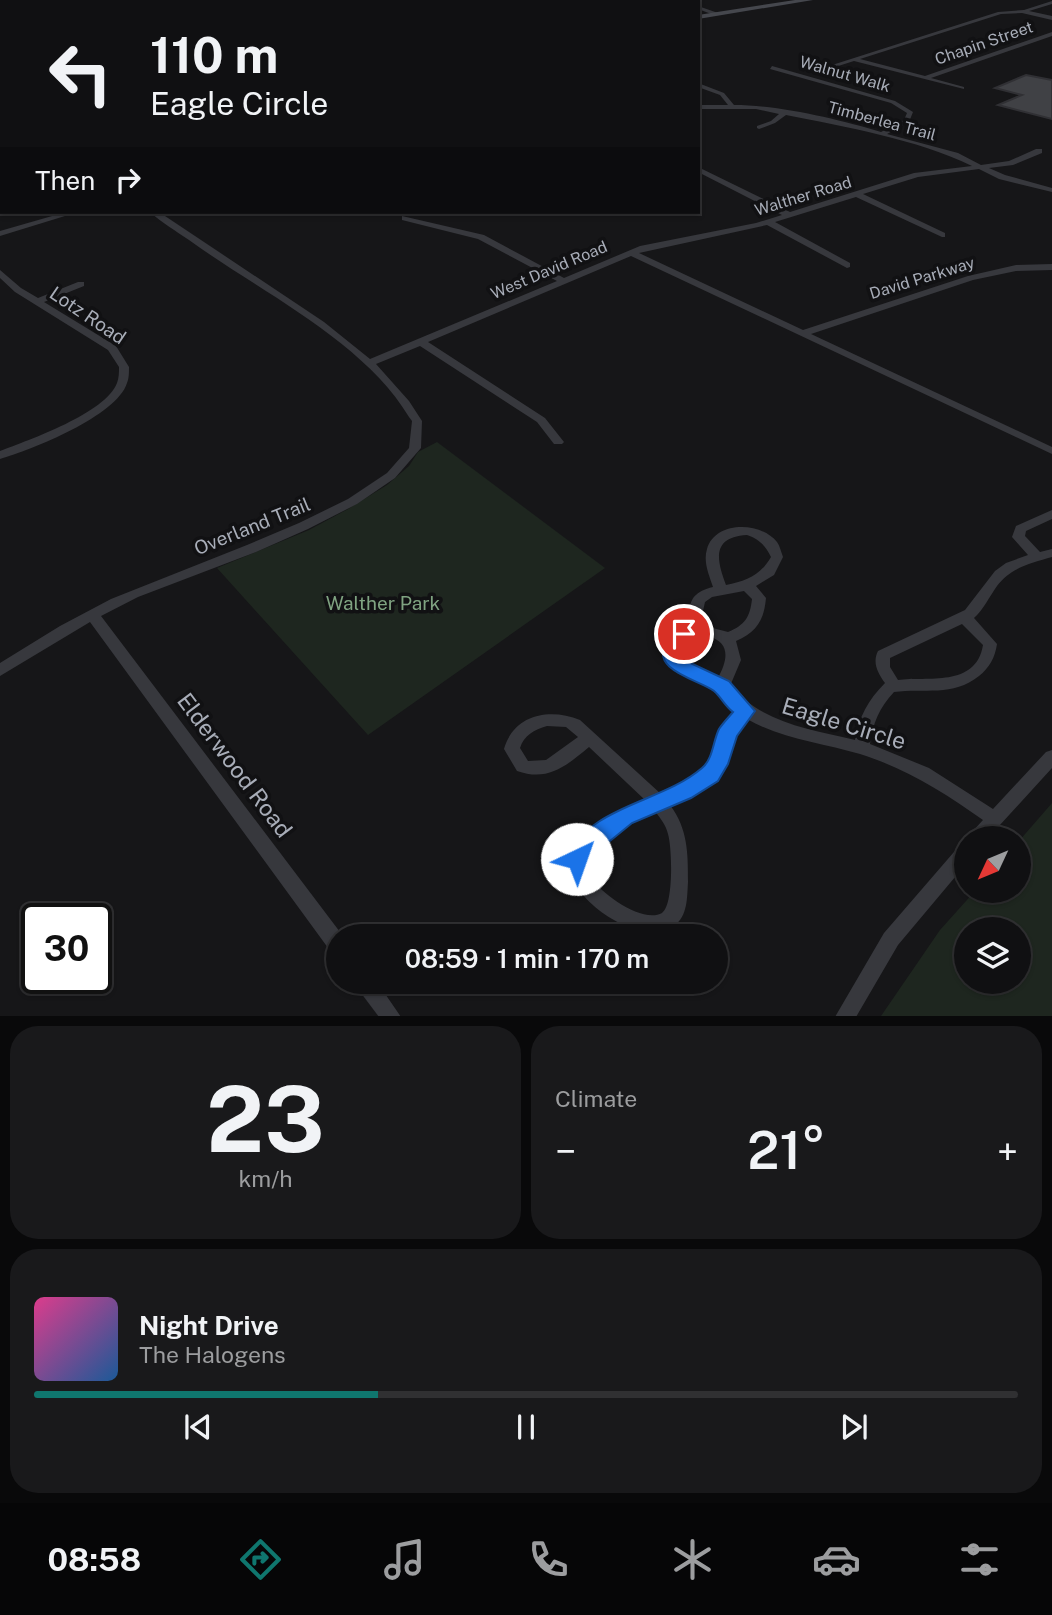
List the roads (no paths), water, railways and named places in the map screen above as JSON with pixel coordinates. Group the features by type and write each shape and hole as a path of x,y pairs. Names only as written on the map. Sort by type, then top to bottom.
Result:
{"street":[{"path":"700,17 809,0"},
{"path":"832,66 1000,13 1021,11 1052,2"},
{"path":"700,8 716,14"},
{"path":"1021,11 1052,18"},
{"name":"Chapin Street","path":"925,78 1052,34"},
{"path":"853,59 962,88"},
{"name":"Walnut Walk","path":"772,68 893,102 910,112 907,121 881,134"},
{"path":"700,86 722,94 731,106"},
{"name":"Timberlea Trail","path":"700,107 731,106 784,113 881,134 955,155 1011,180 1052,190"},
{"path":"759,127 784,113"},
{"name":"Walther Road","path":"630,252 768,222 917,176 984,168 1022,160 1040,151"},
{"path":"700,170 789,215"},
{"path":"856,194 942,235"},
{"path":"0,234 67,214"},
{"path":"157,214 332,331 370,363"},
{"path":"405,218 481,237 563,281"},
{"path":"768,222 847,265"},
{"name":"West David Road","path":"370,363 630,252 1052,451"},
{"name":"David Parkway","path":"803,333 971,278 1017,268 1052,267"},
{"name":"Lotz Road","path":"0,273 18,290 112,348 124,363 124,379 109,401 88,417 0,455"},
{"path":"37,302 81,284"},
{"path":"421,342 541,420 558,442"},
{"name":"Overland Trail","path":"0,670 92,614 164,581 303,527 342,507 398,470 417,446 419,428 414,415 370,363"},
{"path":"1037,557 1021,543 1018,533 1052,514"},
{"path":"721,590 713,575 710,559 716,541 732,531 764,536 776,550 777,557 768,575 748,586 709,593 698,601 696,609 699,630 710,631 725,639 734,653 733,664 722,687"},
{"path":"894,686 883,667 883,655 964,617 977,608 998,575 1010,567 1052,553"},
{"path":"725,639 746,632 758,614 759,598 748,586"},
{"name":"Elderwood Road","path":"92,614 326,929"},
{"path":"862,748 870,708 890,687 952,685 976,670 989,655 990,644 964,617"},
{"name":"Eagle Circle","path":"699,630 684,634 677,640 673,656 678,665 722,687 745,711 790,732 862,748 928,775 994,819"},
{"path":"588,738 658,802 678,832 680,847 677,908 667,921 657,925 627,917 592,893 580,878 577,868 581,851 624,817 658,802 683,791 711,774 718,764 728,733 745,711"},
{"path":"988,826 1052,757"},
{"path":"846,1016 891,939 954,865"},
{"path":"374,994 390,1016"}],"park label":[{"name":"Walther Park","path":"383,603"}]}
